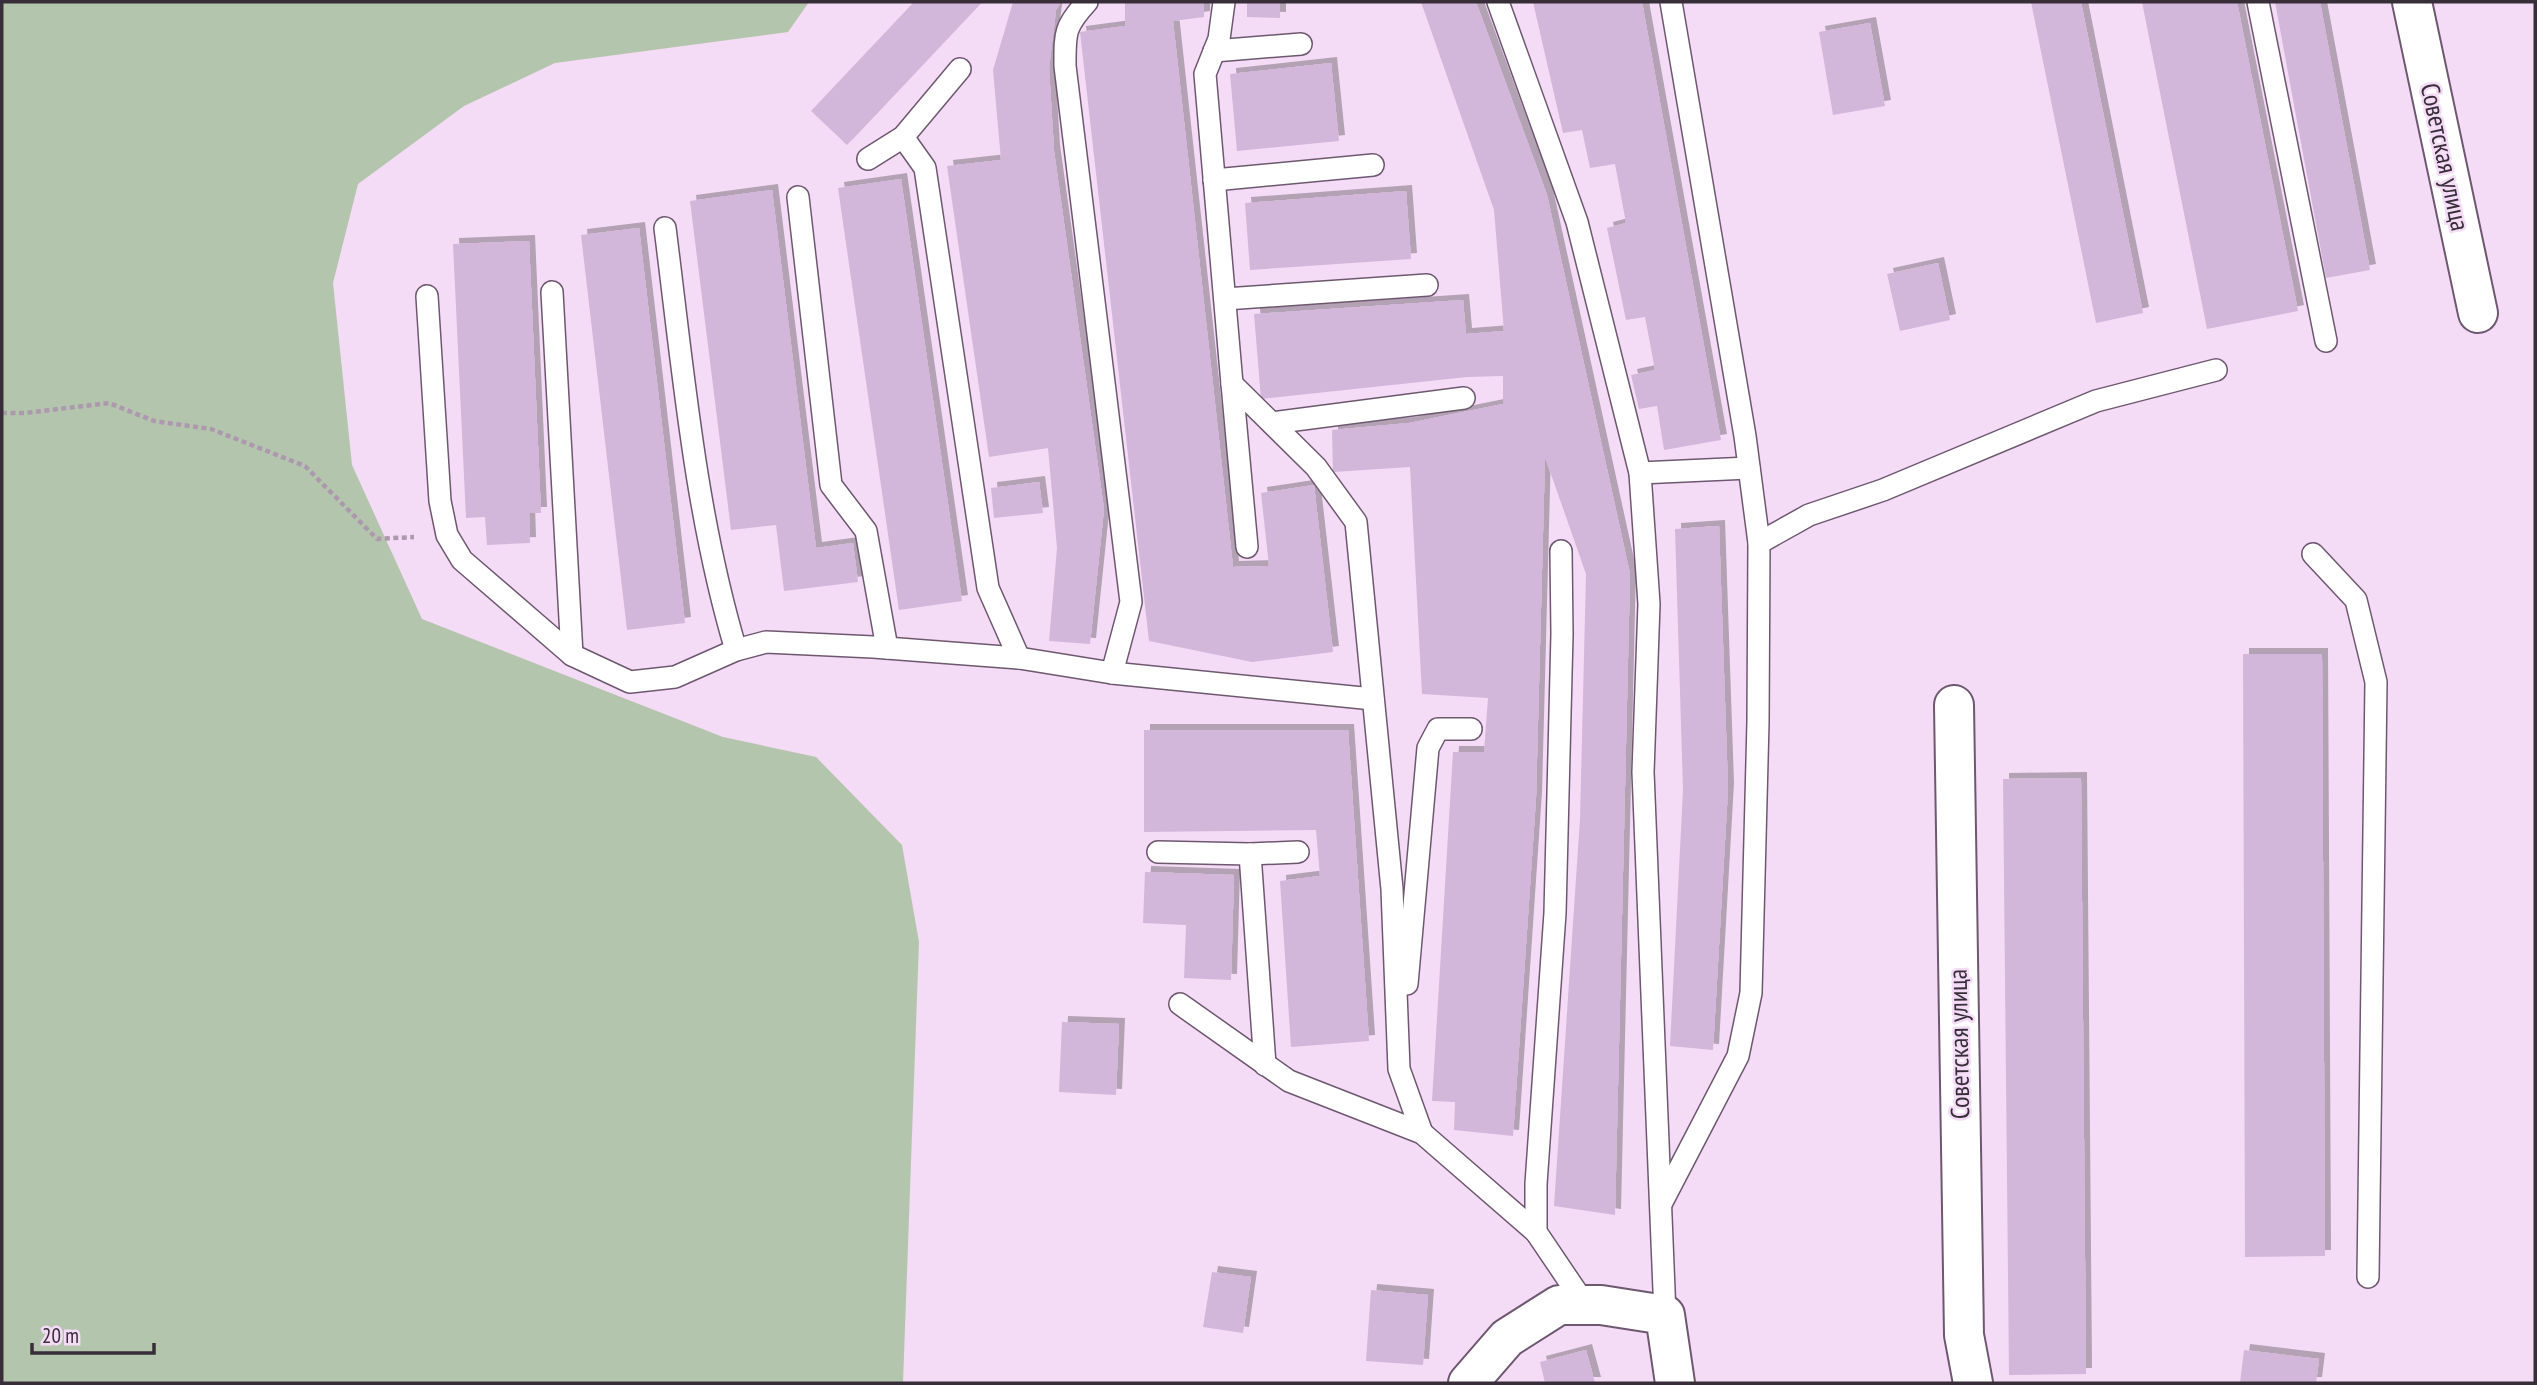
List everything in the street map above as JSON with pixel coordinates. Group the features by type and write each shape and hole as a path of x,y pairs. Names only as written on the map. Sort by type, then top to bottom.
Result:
{"street":[{"name":"Советская улица","path":"2412,2 2478,313"},
{"name":"Советская улица","path":"1954,705 1964,1335 1973,1383"},
{"path":"1468,1383 1507,1338 1559,1305 1601,1306 1665,1315 1675,1383"}],"lane":[{"path":"1087,2 1076,13 1065,32 1065,66 1131,602 1112,673"},
{"path":"1223,2 1219,39 1205,74 1247,547"},
{"path":"1497,2 1577,222 1640,473 1649,604 1643,772 1665,1315"},
{"path":"1660,1206 1738,1056 1751,993 1758,722 1759,543 1749,468 1671,2"},
{"path":"2258,2 2326,341"},
{"path":"1214,51 1301,44"},
{"path":"868,159 903,137 960,69"},
{"path":"903,137 925,168 988,588 1019,658"},
{"path":"1214,180 1373,165"},
{"path":"798,198 831,485 866,531 887,648"},
{"path":"665,228 698,478 720,596 736,650"},
{"path":"1225,299 1427,285"},
{"path":"552,292 572,655"},
{"path":"426,296 440,501 447,535 462,560 572,655 630,682 675,677 736,650 766,642 1019,658 1112,673 1373,699"},
{"path":"1759,543 1809,515 1883,490 2096,401 2216,370"},
{"path":"1232,384 1316,467 1356,522 1392,889 1399,1069 1422,1133"},
{"path":"1272,423 1464,398"},
{"path":"1640,473 1749,468"},
{"path":"1536,1232 1536,1184 1555,913 1562,551"},
{"path":"2313,554 2356,600 2376,682 2368,1277"},
{"path":"1399,1069 1428,748 1438,729 1471,729"},
{"path":"1158,852 1298,852"},
{"path":"1250,854 1265,1065"},
{"path":"1180,1004 1289,1081 1422,1133 1536,1232 1586,1306"}],"path":[{"path":"2,413 25,413 109,402 154,421 211,429 305,466 377,539 447,535"}],"green space":[{"path":"2,2 809,2 788,32 555,63 464,106 358,184 333,283 352,465 422,619 723,737 816,757 902,845 919,942 903,1383 2,1383"}],"building":[{"path":"914,2 982,2 847,145 811,111"},
{"path":"1013,2 1061,2 1056,10 1049,68 1054,151 1104,509 1090,644 1049,641 1057,548 1048,448 989,457 947,166 1001,160 993,70"},
{"path":"1125,2 1204,2 1204,17 1173,21 1233,567 1269,566 1261,493 1314,485 1333,652 1252,662 1149,641 1080,32 1125,26"},
{"path":"1247,2 1280,2 1280,18 1247,17"},
{"path":"1421,2 1476,2 1547,195 1630,574 1615,1215 1554,1206 1580,819 1586,574 1545,457 1536,798 1513,1136 1454,1130 1455,1102 1432,1101 1453,752 1484,752 1488,698 1422,694 1410,467 1333,472 1332,430 1409,423 1503,404 1503,376 1467,377 1261,399 1254,314 1463,300 1466,334 1504,331 1494,210"},
{"path":"1533,2 1642,2 1721,440 1664,450 1657,406 1639,409 1631,375 1655,370 1645,317 1626,320 1607,228 1626,223 1615,164 1590,168 1582,130 1563,133"},
{"path":"2031,2 2081,2 2143,313 2096,323"},
{"path":"2142,2 2237,2 2298,311 2207,329"},
{"path":"2275,2 2320,2 2370,270 2326,278"},
{"path":"1870,23 1885,106 1833,115 1819,32"},
{"path":"1331,63 1339,141 1237,151 1230,74"},
{"path":"901,179 962,601 899,610 838,188"},
{"path":"772,190 816,548 853,543 858,582 784,591 776,525 731,530 690,201"},
{"path":"1406,191 1411,259 1250,270 1245,203"},
{"path":"639,228 685,623 627,630 581,235"},
{"path":"529,241 541,513 529,513 530,543 487,545 485,517 466,518 453,244"},
{"path":"1938,263 1950,320 1900,331 1887,274"},
{"path":"1039,482 1043,513 994,518 991,488"},
{"path":"1719,526 1728,789 1713,1050 1670,1046 1683,790 1675,529"},
{"path":"2243,654 2322,654 2325,1256 2245,1257"},
{"path":"1144,730 1348,730 1369,1041 1291,1047 1280,881 1320,876 1316,830 1144,832"},
{"path":"2081,778 2086,1374 2009,1375 2003,779"},
{"path":"1145,872 1234,875 1231,980 1184,978 1186,925 1143,923"},
{"path":"1062,1022 1119,1024 1116,1095 1059,1092"},
{"path":"1212,1272 1251,1277 1243,1333 1203,1327"},
{"path":"1371,1290 1428,1295 1423,1365 1366,1361"},
{"path":"1586,1350 1595,1383 1545,1383 1540,1362"},
{"path":"2244,1350 2319,1359 2316,1383 2240,1383"}]}
